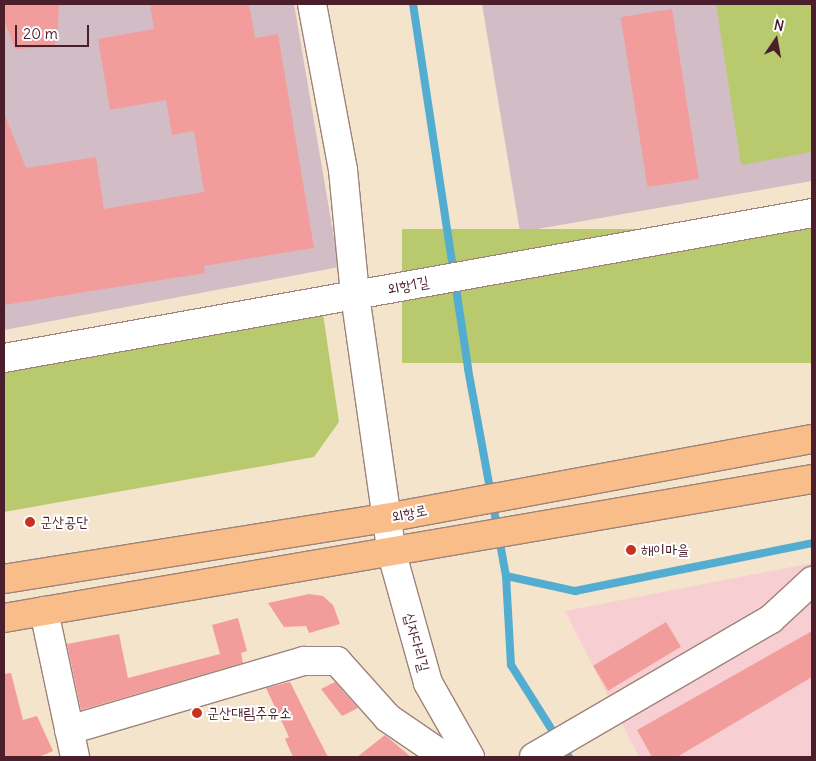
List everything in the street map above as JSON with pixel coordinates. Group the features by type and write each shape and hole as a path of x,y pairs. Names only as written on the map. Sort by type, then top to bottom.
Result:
{"main road":[{"name":"외항로","path":"4,579 386,518 812,439"},
{"path":"4,618 392,554 812,479"}],"street":[{"name":"십자다리길","path":"312,4 343,170 355,296 392,554 428,683 470,757"},
{"name":"외항1길","path":"4,358 812,213"},
{"path":"551,747 771,619 812,581"},
{"path":"44,611 75,757"},
{"path":"70,730 304,661 337,661 388,718 445,757"}],"shaded area":[{"path":"4,4 294,4 339,267 4,330"},
{"path":"482,4 812,4 812,181 520,232"},
{"path":"812,563 812,757 639,757 565,611"}],"green space":[{"path":"716,4 812,4 812,152 741,165"},
{"path":"402,229 812,229 812,363 402,363"},
{"path":"323,314 339,422 314,457 4,512 4,371"}],"building":[{"path":"4,4 59,4 57,42 51,47 15,49 4,20"},
{"path":"150,4 249,4 255,38 278,34 314,248 204,266 205,273 4,305 4,113 26,168 96,157 104,209 204,192 194,131 172,135 166,100 110,110 98,39 154,29"},
{"path":"672,9 699,179 648,187 621,17"},
{"path":"309,594 323,596 333,605 340,624 309,633 306,626 284,627 268,603"},
{"path":"238,618 247,651 241,653 243,663 81,710 67,644 119,634 128,678 220,654 212,625"},
{"path":"666,622 681,647 608,691 593,666"},
{"path":"812,631 812,677 677,757 652,757 637,730"},
{"path":"11,673 23,720 37,716 53,751 39,757 4,757 4,674"},
{"path":"290,682 328,757 293,757 285,739 289,737 266,688"},
{"path":"335,682 358,708 342,716 321,689"},
{"path":"385,735 411,757 357,757"}],"waterway":[{"path":"413,4 468,369 506,576 511,665 569,757"},
{"path":"506,576 575,591 812,543"}],"place":[{"name":"군산공단","path":"30,522"},
{"name":"해이마을","path":"631,550"},
{"name":"군산대림주유소","path":"197,713"}]}
